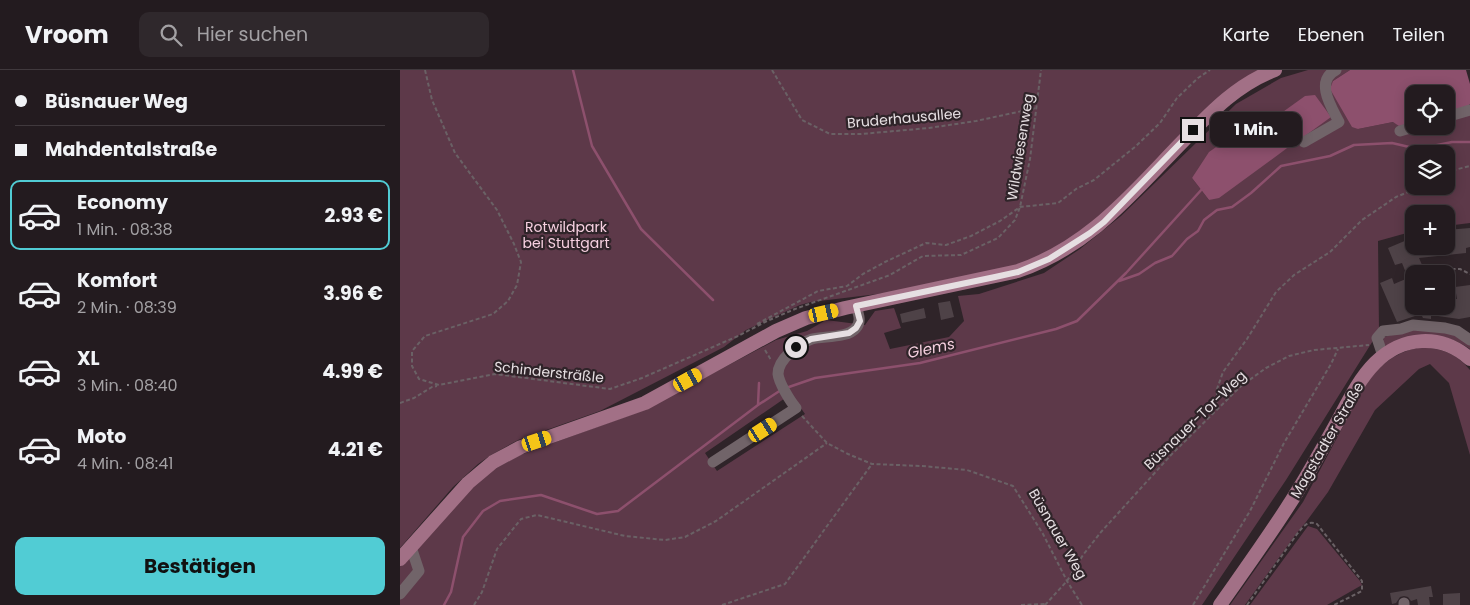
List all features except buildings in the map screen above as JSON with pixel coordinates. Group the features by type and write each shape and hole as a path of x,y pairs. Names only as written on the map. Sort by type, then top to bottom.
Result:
{"main road":[{"path":"400,559 468,483 487,467 507,454 537,441 645,403 791,324 824,313 1018,272 1064,251 1104,222 1224,100 1250,82 1274,70"},
{"name":"Magstadter Straße","path":"1220,605 1298,492 1356,387 1381,351 1424,340 1450,345 1470,359"}],"lane":[{"path":"1304,142 1339,122 1325,95 1326,83 1331,72 1336,70"},
{"path":"1455,115 1470,110"},
{"path":"1400,131 1405,130"},
{"path":"713,462 793,405 778,374 780,366 796,347 811,339 849,333 856,328 860,321 856,306"},
{"path":"1381,351 1377,338 1384,331 1413,325 1457,331 1470,340"},
{"path":"400,594 419,571 411,547"}],"path":[{"path":"425,70 432,100 455,153 497,210 521,262 517,285 508,301 492,314 425,336 412,351 412,366 419,379 439,385"},
{"name":"Bruderhausallee","path":"772,70 802,120 830,134 861,134 948,125 976,121 1037,107"},
{"name":"Wildwiesenweg","path":"738,336 766,321 890,275 923,256 961,255 998,238 1015,220 1020,207 1030,159 1041,70"},
{"path":"738,336 818,291 847,286 863,274 926,242 946,245 971,236 1000,221 1020,207 1058,203 1076,189 1094,180 1136,146 1160,123 1177,98 1198,78 1210,70"},
{"path":"1455,170 1470,166"},
{"path":"1217,409 1217,389 1223,372 1247,339 1276,292 1294,276 1330,252 1362,220 1396,197 1405,193"},
{"path":"1455,269 1470,274"},
{"name":"Schindersträßle","path":"400,403 414,398 432,387 495,374 610,389 642,378 738,336"},
{"name":"Büsnauer-Tor-Weg","path":"1045,605 1067,581 1083,555 1101,532 1171,455 1242,386 1266,368 1289,356 1314,350 1365,344 1381,351"},
{"path":"1193,605 1250,511 1284,443 1331,364 1338,348"},
{"name":"Büsnauer Weg","path":"793,405 827,443 872,464 967,470 1013,486 1043,534 1067,581 1082,605"},
{"path":"474,605 482,592 497,549 521,519 538,515 625,536 665,540 685,537 716,521 827,443"},
{"path":"722,605 785,584 872,464"},
{"path":"1247,605 1297,534 1306,523 1312,522 1317,524 1364,585 1362,592 1334,605"},
{"path":"1021,605 1045,605"}],"green space":[{"name":"Rotwildpark bei Stuttgart","path":"400,70 1264,70 1147,169 1083,233 1035,261 886,293 800,305 746,330 724,347 600,411 518,440 491,455 453,487 400,548"},
{"path":"1308,70 1350,70 1333,81 1358,129 1393,122 1405,124 1405,135 1455,135 1455,110 1470,104 1470,223 1455,225 1455,205 1405,205 1405,234 1378,241 1379,331 1286,480 1202,605 400,605 400,565 455,502 493,470 520,455 644,410 776,340 807,331 826,320 865,325 875,311 894,308 901,328 884,333 890,349 949,337 964,321 958,296 979,294 1044,273 1080,249 1121,216 1236,104 1281,78","holes":["1290,140 1290,146 1209,200 1192,178","791,394 805,414 717,471 705,453"]},
{"path":"1412,329 1449,333 1470,343 1470,349 1450,339 1429,335 1407,337 1386,346 1382,344 1384,337"},
{"path":"1423,347 1449,353 1465,364 1470,370 1470,455 1449,383 1430,364 1419,369 1375,410 1328,492 1245,605 1230,605 1303,502 1366,383 1391,359 1405,352"},
{"path":"1308,526 1317,529 1362,585 1327,605 1250,605"}],"shaded area":[{"path":"1350,70 1466,70 1470,84 1470,104 1455,110 1455,85 1405,85 1405,124 1399,126 1393,122 1358,129 1352,127 1330,89 1333,81"},
{"path":"1315,95 1331,117 1298,141 1280,114 1305,96"},
{"path":"1262,115 1275,118 1290,140 1290,146 1219,198 1209,200 1192,178 1209,152"}],"waterway":[{"path":"573,70 592,146 641,229 713,300"},
{"name":"Glems","path":"1119,281 1139,274 1155,263 1172,256 1187,239 1198,231 1204,220 1217,210 1232,207 1281,166 1330,156 1354,145 1392,143 1418,149 1452,142 1470,142"},
{"name":"Glems","path":"786,388 815,378 920,363 1056,329 1077,321 1126,273 1203,188"},
{"path":"758,405 759,383"},
{"name":"Glems","path":"444,605 451,592 463,537 483,511 500,501 541,495 597,514 618,511 758,405 781,390"}],"route":[{"path":"796,347 811,339 849,333 856,328 860,321 856,306 1018,272 1064,251 1104,222 1193,130"}]}
